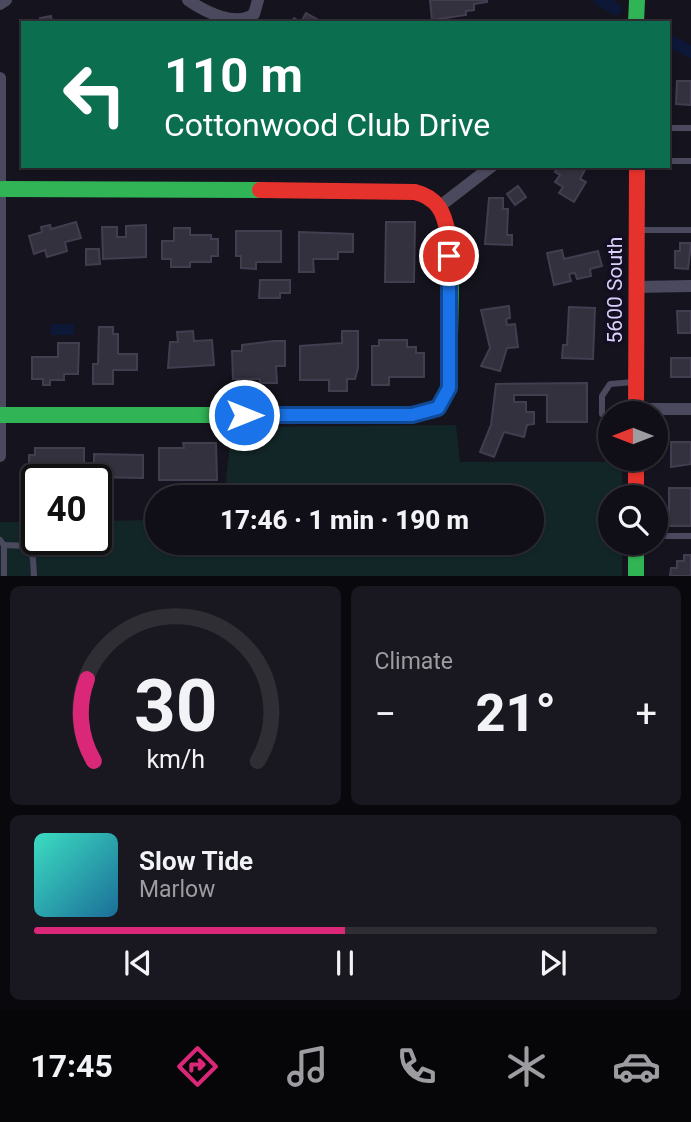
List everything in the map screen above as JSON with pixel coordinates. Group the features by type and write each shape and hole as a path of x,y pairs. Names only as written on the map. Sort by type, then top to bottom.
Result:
{"street":[{"path":"0,4 6,0"},
{"path":"188,0 210,13 243,20 254,14 258,0"},
{"path":"636,21 637,0"},
{"path":"0,78 0,456"},
{"path":"440,206 489,168"},
{"name":"5600 South","path":"636,168 636,401"},
{"path":"1,415 412,415 438,408 449,388 450,231 440,206 420,193 397,190 2,189"},
{"path":"636,287 691,286"},
{"path":"668,410 691,409"},
{"path":"635,555 636,576"}],"lane":[{"path":"670,128 691,128"},
{"path":"670,161 691,161"},
{"path":"636,230 691,230"},
{"path":"603,401 610,384 636,382"},
{"path":"668,536 691,536"},
{"path":"5,576 2,542 29,546 34,576"}],"green space":[{"path":"456,425 460,462 598,462 598,471 622,471 622,485 598,485 598,555 622,555 622,576 0,576 0,522 21,522 21,555 112,555 112,521 145,520 145,555 544,555 544,485 225,485 232,427"}],"water":[{"path":"51,324 74,324 74,335 51,335"}],"building":[{"path":"430,0 487,2 474,4 474,10 466,11 466,15 432,20"},
{"path":"306,13 320,21 302,21"},
{"path":"51,16 52,21 41,21 40,18"},
{"path":"677,81 691,81 691,105 676,104"},
{"path":"558,168 586,168 580,179 586,182 574,202 559,193 563,187 555,182 560,175 555,172"},
{"path":"518,186 526,197 515,205 507,194"},
{"path":"489,198 503,198 503,209 508,209 507,235 512,235 512,245 485,244"},
{"path":"76,222 81,238 65,242 67,251 47,257 45,250 34,254 29,236 42,232 41,227 50,225 51,229"},
{"path":"386,222 415,222 414,282 385,282"},
{"path":"146,225 146,257 103,259 102,227 117,227 117,237 126,237 126,226"},
{"path":"174,228 190,228 190,235 211,235 211,239 218,239 218,256 211,256 211,262 190,262 190,267 171,267 171,259 162,259 162,241 174,241"},
{"path":"236,231 281,231 281,262 256,262 256,269 241,268 241,256 236,256"},
{"path":"299,232 353,234 353,252 338,252 338,259 313,259 314,272 299,272"},
{"path":"680,243 691,243 688,269 675,268 675,251 680,251"},
{"path":"86,249 99,249 100,264 86,265"},
{"path":"562,250 564,259 598,251 602,266 590,269 591,276 577,279 575,273 569,274 571,281 554,285 547,253"},
{"path":"260,280 290,280 290,293 280,293 280,298 259,298"},
{"path":"509,306 510,318 506,319 507,325 515,324 518,347 507,348 500,371 481,366 490,348 481,310"},
{"path":"569,307 595,308 593,359 562,358 563,345 567,345"},
{"path":"677,311 691,311 691,333 678,333"},
{"path":"99,327 113,327 113,334 118,334 118,354 137,354 137,370 113,370 113,384 93,384 93,364 98,364"},
{"path":"193,331 194,341 212,340 214,365 168,368 170,342 178,342 177,332"},
{"path":"342,331 358,331 358,368 355,379 347,379 347,391 329,391 329,380 300,380 300,346 342,343"},
{"path":"379,340 407,340 407,347 416,347 416,353 424,353 424,377 389,377 389,385 372,385 372,346 379,346"},
{"path":"285,341 285,366 276,366 277,383 260,383 260,379 233,379 232,351 242,351 242,345"},
{"path":"58,343 79,343 78,374 64,374 64,380 50,380 50,385 43,385 43,379 32,379 32,357 58,357"},
{"path":"671,358 691,358 691,377 671,377"},
{"path":"587,383 587,422 547,422 547,395 514,395 514,402 526,402 526,412 534,412 534,424 527,425 524,437 504,432 494,457 480,452 491,425 496,384"},
{"path":"671,442 691,442 691,464 671,467"},
{"path":"183,443 216,443 217,480 159,480 159,448 184,448"},
{"path":"35,448 84,448 84,464 29,464 29,455 35,455"},
{"path":"94,454 143,455 143,478 112,477 112,464 94,464"},
{"path":"669,488 691,488 691,526 669,526"},
{"path":"684,555 691,555 691,576 670,576 671,568 677,568 677,561 684,561"}],"waterway":[{"path":"600,0 616,9"},
{"path":"670,41 691,52"}],"traffic: fast":[{"path":"636,21 637,0"},
{"path":"2,189 260,190"},
{"path":"0,415 412,415 438,408 449,388 451,283 448,234"},
{"path":"636,555 636,576"}],"traffic: jam":[{"path":"636,401 637,168"},
{"path":"260,190 415,192 429,198 439,207 448,234"},
{"path":"636,471 636,485"}],"route":[{"path":"244,415 412,415 438,408 449,388 449,256"}]}
